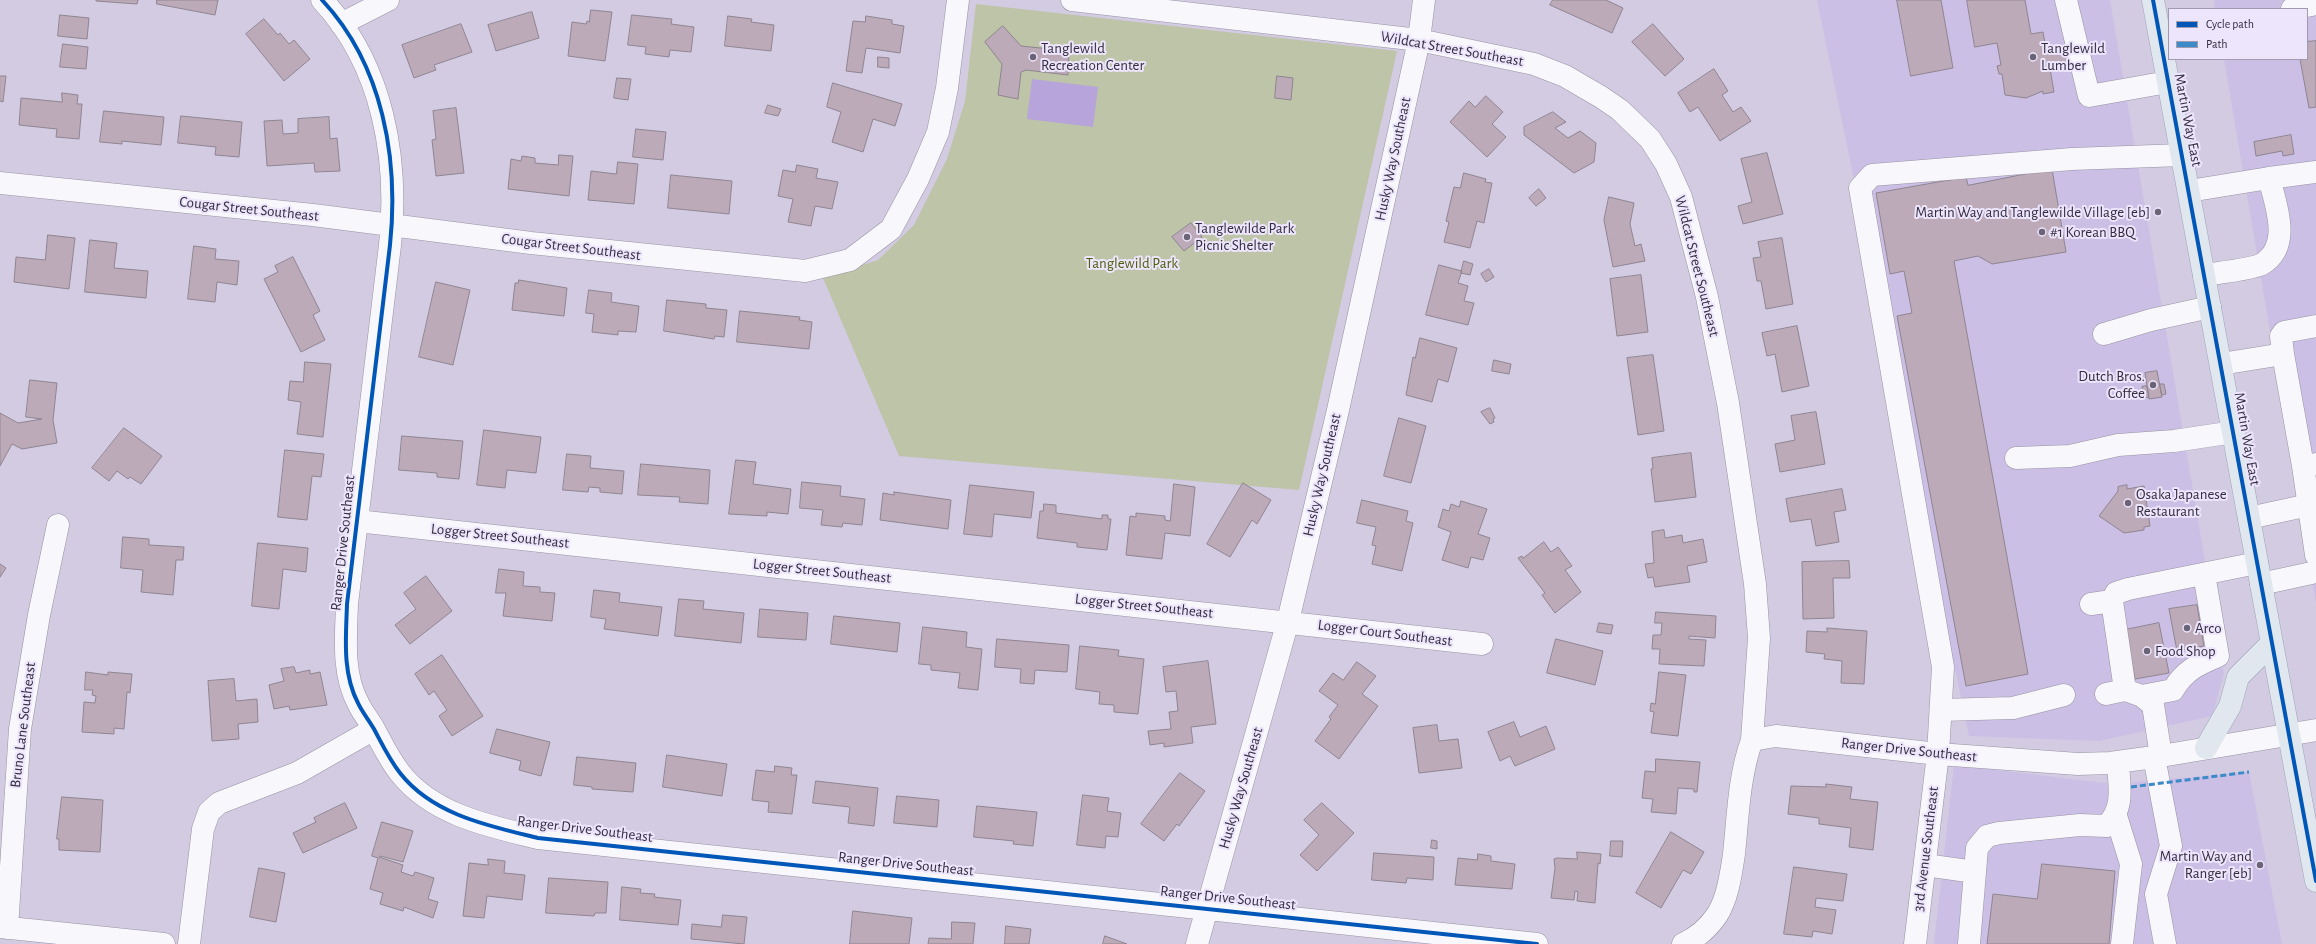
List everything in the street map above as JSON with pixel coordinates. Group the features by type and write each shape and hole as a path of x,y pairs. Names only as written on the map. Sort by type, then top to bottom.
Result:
{"main road":[{"name":"Martin Way East","path":"2153,0 2164,35 2168,82 2234,432 2257,563 2290,735 2314,844 2316,881"},
{"path":"2206,748 2230,706 2238,677 2272,643"}],"street":[{"name":"Ranger Drive Southeast","path":"322,0 341,24 360,57 381,110 388,139 393,186 392,225 347,604 346,648 348,678 357,702 374,729 385,753 400,774 417,790 438,804 484,825 538,838 1537,944"},
{"path":"341,24 388,0"},
{"name":"Cougar Street Southeast","path":"0,183 392,225 531,243 774,270 805,271 850,260 891,229 918,179 938,132 947,88 958,0"},
{"name":"Wildcat Street Southeast","path":"1072,0 1419,40 1534,64 1564,76 1601,97 1620,110 1650,139 1666,164 1681,197 1707,297 1741,487 1755,584 1759,638 1752,740"},
{"name":"Husky Way Southeast","path":"1197,944 1288,621 1338,410 1419,40 1424,0"},
{"path":"2066,0 2089,96 2168,82"},
{"path":"2297,8 2316,4"},
{"name":"3rd Avenue Southeast","path":"1915,944 1938,754 1944,667 1860,188 1872,175 2072,159 2182,155"},
{"path":"2189,192 2270,178 2316,172"},
{"path":"2204,275 2262,265 2277,251 2280,229 2270,178"},
{"path":"2104,334 2151,320 2210,307"},
{"path":"2316,326 2284,332 2281,336 2283,354 2310,465 2308,505 2316,555"},
{"path":"2221,364 2283,354"},
{"path":"2016,458 2070,456 2118,445 2174,442 2234,432"},
{"path":"2249,518 2308,505"},
{"name":"Logger Street Southeast","path":"357,521 1288,621"},
{"name":"Bruno Lane Southeast","path":"4,927 20,729 39,615 58,525"},
{"path":"2124,693 2112,600 2116,593 2121,590 2257,563"},
{"path":"2261,584 2316,572"},
{"path":"2124,693 2173,690 2181,676 2199,664 2218,656 2204,574"},
{"path":"2090,604 2112,600"},
{"name":"Logger Court Southeast","path":"1288,621 1482,644"},
{"path":"2124,693 2153,705 2157,757 2171,846 2156,894 2164,944"},
{"path":"1941,710 2014,708 2064,695"},
{"path":"189,944 202,837 209,812 219,803 297,773 374,729"},
{"name":"Ranger Drive Southeast","path":"1752,740 1776,736 1938,754 2046,763 2118,762 2157,757 2316,730"},
{"path":"1683,944 1706,928 1718,914 1724,898 1732,865 1745,767 1752,740"},
{"path":"1969,944 1977,848 1987,836 1999,833 2080,825 2107,826 2116,816 2119,806 2118,762"},
{"path":"2116,816 2131,864 2122,944"},
{"path":"1925,865 1975,872"},
{"path":"4,927 164,944"}],"shaded area":[{"path":"1817,0 2110,0 2224,674 2212,716 2099,741 1969,736"},
{"path":"2214,0 2316,0 2316,603 2224,60 2308,60 2308,8 2215,8"},
{"path":"1032,79 1098,87 1093,127 1027,119"},
{"path":"1954,765 2113,784 2249,772 2282,944 1934,944"}],"green space":[{"name":"Tanglewild Park","path":"976,4 1397,51 1299,490 899,456 823,278 878,260 914,225 947,159 965,101"}],"building":[{"path":"96,0 138,0 137,4 96,1"},
{"path":"157,0 218,0 215,15 157,4"},
{"path":"1553,0 1606,0 1623,8 1612,33 1550,5"},
{"path":"1897,0 1941,0 1953,68 1911,76"},
{"name":"Tanglewild Lumber","path":"1967,0 2025,0 2031,34 2043,32 2046,49 2064,46 2068,66 2050,69 2054,92 2043,94 2043,91 2026,98 2005,95 2002,74 1999,74 1997,66 2001,65 1997,43 1975,47"},
{"path":"591,10 612,12 605,61 568,56 572,22 586,24 587,21 589,22"},
{"path":"532,12 539,38 496,51 488,25"},
{"path":"60,15 89,18 87,39 58,36"},
{"path":"632,15 672,19 671,24 694,27 691,52 670,50 669,57 645,54 646,47 628,45"},
{"path":"728,16 752,19 751,22 774,25 771,51 725,46"},
{"path":"866,16 892,20 892,24 904,26 900,53 866,48 862,73 846,71 853,21 865,22"},
{"path":"264,19 278,35 280,33 289,44 294,40 310,59 284,81 246,34"},
{"path":"461,24 472,52 434,65 436,70 414,78 402,45"},
{"path":"1653,24 1684,59 1665,76 1632,42"},
{"name":"Tanglewild Recreation Center","path":"1003,26 1021,46 1069,51 1068,75 1026,70 1021,72 1018,99 998,95 1002,64 985,42"},
{"path":"2316,41 2316,107 2309,108 2300,60 2308,60 2308,42"},
{"path":"63,44 88,47 86,69 60,67"},
{"path":"878,57 889,58 889,68 878,67"},
{"path":"1714,69 1728,91 1722,95 1733,112 1741,107 1751,121 1720,141 1698,107 1690,112 1678,93"},
{"path":"0,76 6,76 3,102 0,101"},
{"path":"1277,76 1293,78 1291,100 1275,98"},
{"path":"617,78 631,79 628,100 614,98"},
{"path":"833,83 902,104 895,126 873,119 863,152 832,142 841,112 827,107"},
{"path":"62,93 78,95 77,104 82,104 79,139 56,137 57,129 19,125 21,98 62,102"},
{"path":"1486,96 1503,112 1492,124 1506,137 1487,157 1450,122 1469,101 1475,107"},
{"path":"768,105 781,109 778,116 765,113"},
{"path":"456,108 464,173 436,176 432,140 436,139 433,111"},
{"path":"104,111 164,117 161,145 122,141 122,144 100,142"},
{"path":"1553,112 1566,122 1555,128 1568,138 1580,131 1596,143 1594,162 1574,173 1524,135 1524,127"},
{"path":"181,116 242,122 239,157 215,155 216,147 178,143"},
{"path":"329,117 330,139 337,138 340,171 315,172 314,163 267,166 264,121 282,120 283,134 298,133 298,119"},
{"path":"636,129 666,132 663,160 633,157"},
{"path":"2291,135 2294,154 2283,156 2282,151 2256,156 2254,142"},
{"path":"1767,153 1783,214 1743,224 1738,206 1752,202 1741,159"},
{"path":"559,155 573,156 569,196 508,189 511,159 521,161 522,156 535,158 535,163 558,165"},
{"path":"618,162 638,164 634,204 588,200 591,171 616,174"},
{"path":"797,165 818,169 816,178 838,182 832,209 815,206 811,226 788,222 793,199 778,196 783,170 795,172"},
{"path":"2052,169 2066,252 1992,264 1978,256 1954,261 2028,674 1966,686 1897,316 1912,313 1904,271 1890,274 1876,193 1966,177 1968,185"},
{"path":"1464,173 1486,179 1485,182 1492,183 1484,223 1477,221 1470,248 1444,242 1449,222 1446,221 1454,187 1460,188"},
{"path":"671,175 732,181 729,214 668,208"},
{"path":"1539,189 1546,198 1536,206 1529,198"},
{"path":"1609,197 1634,203 1630,224 1635,246 1641,244 1645,261 1613,267 1604,220"},
{"name":"Tanglewilde Park Picnic Shelter","path":"1191,223 1202,237 1184,251 1172,237"},
{"path":"48,235 75,238 69,289 14,282 16,257 45,260"},
{"path":"1782,238 1793,304 1766,309 1761,281 1757,281 1753,258 1761,257 1758,242"},
{"path":"90,240 117,243 114,268 148,271 146,298 85,292"},
{"path":"194,246 216,249 215,259 239,261 237,285 217,282 215,302 188,299"},
{"path":"293,257 320,311 313,315 325,340 301,352 264,279 278,272 275,266"},
{"path":"1464,261 1473,264 1470,275 1461,273"},
{"path":"1439,265 1462,271 1458,283 1468,286 1464,301 1474,303 1468,325 1426,315"},
{"path":"1489,269 1494,277 1486,282 1481,274"},
{"path":"1641,275 1648,332 1617,336 1610,279"},
{"path":"519,280 567,288 564,316 512,310 515,283 518,283"},
{"path":"436,282 470,290 453,365 419,357"},
{"path":"589,290 612,293 611,302 639,306 636,332 618,331 618,335 592,332 594,314 586,313"},
{"path":"667,300 706,304 706,308 727,310 724,337 715,336 714,339 664,331"},
{"path":"740,311 800,317 799,320 812,322 809,349 737,342"},
{"path":"1797,326 1809,386 1782,392 1775,354 1767,356 1762,333"},
{"path":"1420,338 1457,348 1448,382 1438,379 1432,402 1406,395 1413,357 1415,358"},
{"path":"1653,355 1664,431 1638,435 1627,358"},
{"path":"1494,360 1511,364 1509,374 1492,371"},
{"path":"305,362 331,364 323,437 297,434 301,402 288,400 290,381 303,382"},
{"name":"Dutch Bros. Coffee","path":"2157,371 2162,397 2149,399 2145,373"},
{"path":"30,380 57,383 53,420 57,443 22,449 12,444 0,466 0,413 18,423 42,419 26,417"},
{"path":"2160,384 2164,384 2166,394 2162,395"},
{"path":"2147,386 2149,397 2144,398 2142,387"},
{"path":"1490,408 1495,418 1493,419 1494,422 1490,424 1481,412"},
{"path":"1816,412 1825,464 1780,472 1775,444 1795,440 1791,416"},
{"path":"1399,418 1426,426 1411,483 1384,476"},
{"path":"124,428 162,456 141,484 130,477 128,479 117,471 109,481 92,468"},
{"path":"484,430 541,437 536,473 507,470 505,488 477,485"},
{"path":"402,436 463,441 459,479 437,477 437,473 399,470"},
{"path":"285,450 324,454 321,477 312,476 307,520 278,517"},
{"path":"1691,453 1696,497 1655,502 1651,469 1653,469 1652,458"},
{"path":"567,454 591,456 590,468 624,471 622,494 600,492 600,488 589,487 588,492 563,490"},
{"path":"736,460 756,462 753,484 791,489 788,514 767,512 767,516 729,514"},
{"path":"641,464 710,470 708,504 679,502 680,497 638,495"},
{"path":"802,482 841,486 840,496 865,499 862,525 843,523 842,527 821,525 823,510 800,508"},
{"path":"1243,483 1271,500 1257,524 1252,520 1230,557 1207,544"},
{"path":"1174,484 1195,487 1190,536 1165,533 1162,559 1126,555 1130,516 1136,517 1136,513 1165,516 1165,520 1170,521"},
{"path":"970,485 1034,492 1031,518 994,514 992,537 964,534"},
{"name":"Osaka Japanese Restaurant","path":"2127,485 2127,489 2144,486 2150,526 2144,527 2144,530 2124,533 2099,516 2118,491 2118,487"},
{"path":"1842,489 1846,510 1834,512 1839,542 1816,546 1811,519 1790,522 1786,499"},
{"path":"894,492 951,500 948,529 880,520 883,493 894,495"},
{"path":"1362,500 1408,511 1406,521 1413,523 1402,571 1372,564 1376,546 1372,545 1376,527 1357,523"},
{"path":"1461,501 1487,509 1478,534 1490,538 1483,560 1471,557 1468,568 1442,560 1451,532 1438,527 1443,509 1449,511 1451,504 1459,507"},
{"path":"1044,504 1056,505 1056,513 1102,519 1102,515 1108,515 1108,519 1111,519 1107,550 1077,547 1077,543 1037,538 1040,511 1043,511"},
{"path":"1664,530 1665,538 1682,535 1683,543 1703,539 1707,562 1687,566 1690,582 1655,587 1653,577 1648,578 1645,564 1654,563 1652,532"},
{"path":"123,537 149,539 149,545 184,547 183,560 176,560 173,595 141,592 143,570 121,568"},
{"path":"1544,542 1551,552 1558,547 1572,566 1565,570 1581,592 1555,613 1542,595 1545,593 1518,558 1522,556 1523,558"},
{"path":"258,543 308,548 306,572 283,569 279,609 252,606"},
{"path":"1849,561 1850,578 1833,578 1834,618 1803,619 1802,562"},
{"path":"0,564 6,568 0,577"},
{"path":"499,569 524,572 523,586 540,587 540,592 555,593 552,621 503,616 506,593 496,593"},
{"path":"426,576 452,611 410,644 395,625 416,609 404,593"},
{"path":"594,590 620,593 619,602 662,607 658,636 604,629 606,619 591,617"},
{"path":"679,599 704,601 703,609 744,613 741,643 675,636"},
{"name":"Arco","path":"2197,605 2204,646 2177,651 2169,609"},
{"path":"760,609 808,613 806,640 758,637"},
{"path":"1656,612 1716,616 1715,638 1689,636 1689,639 1706,640 1704,666 1659,664 1660,649 1652,649 1653,635 1661,635 1662,623 1655,623"},
{"path":"834,616 900,623 897,652 831,644"},
{"path":"1599,623 1613,625 1611,634 1597,632"},
{"name":"Food Shop","path":"2159,623 2169,673 2135,679 2125,630"},
{"path":"923,627 967,632 966,647 982,649 978,690 958,688 960,673 931,670 931,665 919,664"},
{"path":"1827,628 1867,631 1864,684 1841,683 1842,661 1824,659 1825,654 1806,652 1807,631 1827,632"},
{"path":"997,639 1069,645 1067,672 1035,670 1034,684 1020,683 1021,669 995,667"},
{"path":"1556,639 1603,651 1595,685 1547,673"},
{"path":"1080,646 1119,650 1118,656 1144,659 1138,714 1114,712 1114,705 1099,704 1100,692 1076,689"},
{"path":"442,655 483,716 452,736 439,716 447,710 434,691 429,695 415,674"},
{"path":"1208,661 1216,724 1191,727 1193,743 1164,747 1164,743 1150,745 1148,731 1171,729 1169,712 1178,711 1176,691 1166,692 1163,667"},
{"path":"1357,662 1376,676 1362,694 1378,706 1339,759 1315,741 1331,719 1329,717 1338,705 1319,691 1333,673 1343,680"},
{"path":"294,667 296,673 310,670 310,674 320,672 327,705 290,710 289,706 274,709 269,685 284,681 281,669"},
{"path":"86,672 108,675 108,672 132,674 130,693 127,692 124,729 114,728 114,734 82,732 84,702 95,703 96,696 92,695 93,690 85,690"},
{"path":"1659,672 1686,675 1678,736 1651,733 1654,712 1650,711 1651,703 1655,704"},
{"path":"234,679 236,701 257,699 258,722 238,724 239,739 212,741 208,681"},
{"path":"1514,722 1520,737 1546,726 1555,749 1515,766 1510,756 1500,761 1488,732"},
{"path":"1437,725 1439,741 1458,739 1462,768 1419,773 1413,728"},
{"path":"497,729 550,742 541,776 519,770 521,761 490,753"},
{"path":"667,755 727,764 722,796 663,787"},
{"path":"577,757 636,763 633,792 592,789 592,787 574,785"},
{"path":"1656,759 1700,762 1697,792 1694,792 1694,789 1678,788 1676,814 1651,812 1653,799 1642,798 1645,771 1655,772"},
{"path":"775,766 792,768 791,775 797,775 792,814 768,812 769,802 752,800 756,770 774,772"},
{"path":"1180,773 1205,791 1179,826 1177,824 1164,841 1141,824"},
{"path":"816,781 878,788 874,826 848,823 850,807 813,803"},
{"path":"1826,784 1852,787 1850,799 1878,802 1873,850 1849,847 1851,828 1819,824 1819,818 1788,814 1791,786 1826,787"},
{"path":"1083,795 1109,798 1107,811 1121,813 1118,837 1106,836 1105,848 1077,845"},
{"path":"897,796 939,800 937,827 894,823"},
{"path":"62,797 103,800 100,852 59,850 59,839 57,839"},
{"path":"345,803 357,828 303,853 293,833 316,822 314,818"},
{"path":"1322,803 1354,833 1317,871 1300,855 1319,835 1304,820"},
{"path":"977,806 1037,812 1033,846 1013,844 1014,841 974,837"},
{"path":"382,822 413,831 403,862 379,857 403,865 401,872 413,876 415,872 434,878 428,899 438,902 433,918 404,907 403,911 380,904 383,893 370,889 378,858 372,856"},
{"path":"1671,832 1704,852 1691,874 1683,870 1661,908 1636,893"},
{"path":"1432,840 1437,841 1437,849 1431,848"},
{"path":"1611,841 1623,841 1622,857 1610,856"},
{"path":"1577,852 1601,854 1600,864 1598,863 1595,903 1577,901 1578,892 1575,891 1574,900 1551,898 1555,868 1554,859 1577,859"},
{"path":"1374,853 1434,857 1433,880 1407,878 1406,883 1372,880"},
{"path":"1478,854 1491,856 1491,861 1515,864 1512,889 1455,885 1458,858 1477,860"},
{"path":"488,859 505,861 504,873 525,875 522,900 487,896 484,918 463,916 469,863 488,865"},
{"path":"2042,864 2115,871 2109,944 1987,944 1993,894 2037,899"},
{"path":"1794,867 1847,874 1843,901 1816,898 1815,907 1836,910 1832,934 1813,931 1812,937 1784,934"},
{"path":"259,868 285,873 276,922 250,917"},
{"path":"549,878 608,882 606,913 595,913 594,916 546,913"},
{"path":"622,887 641,889 640,893 655,894 654,897 681,900 678,925 620,920"},
{"path":"853,911 912,918 909,944 850,944"},
{"path":"723,915 747,917 744,944 691,939 692,924 721,927"},
{"path":"952,922 975,923 973,944 928,944 929,938 951,939"},
{"path":"1006,926 1031,929 1029,944 1005,944"},
{"path":"1105,936 1127,944 1103,944"}],"marked path":[{"path":"2131,787 2249,772"}],"cycle path":[{"path":"322,0 343,26 360,54 373,83 389,147 392,180 390,245 347,604 347,667 349,680 361,710 374,729 389,757 400,773 413,787 445,809 463,817 500,829 538,838 1537,944"},
{"path":"2153,0 2316,881"}],"place":[{"name":"Tanglewild Recreation Center","path":"1033,57"},
{"name":"Tanglewild Lumber","path":"2033,57"},
{"name":"Martin Way and Tanglewilde Village [eb]","path":"2158,212"},
{"name":"#1 Korean BBQ","path":"2042,232"},
{"name":"Tanglewilde Park Picnic Shelter","path":"1187,237"},
{"name":"Dutch Bros. Coffee","path":"2153,385"},
{"name":"Osaka Japanese Restaurant","path":"2128,503"},
{"name":"Arco","path":"2187,628"},
{"name":"Food Shop","path":"2147,651"},
{"name":"Martin Way and Ranger [eb]","path":"2260,865"}]}
